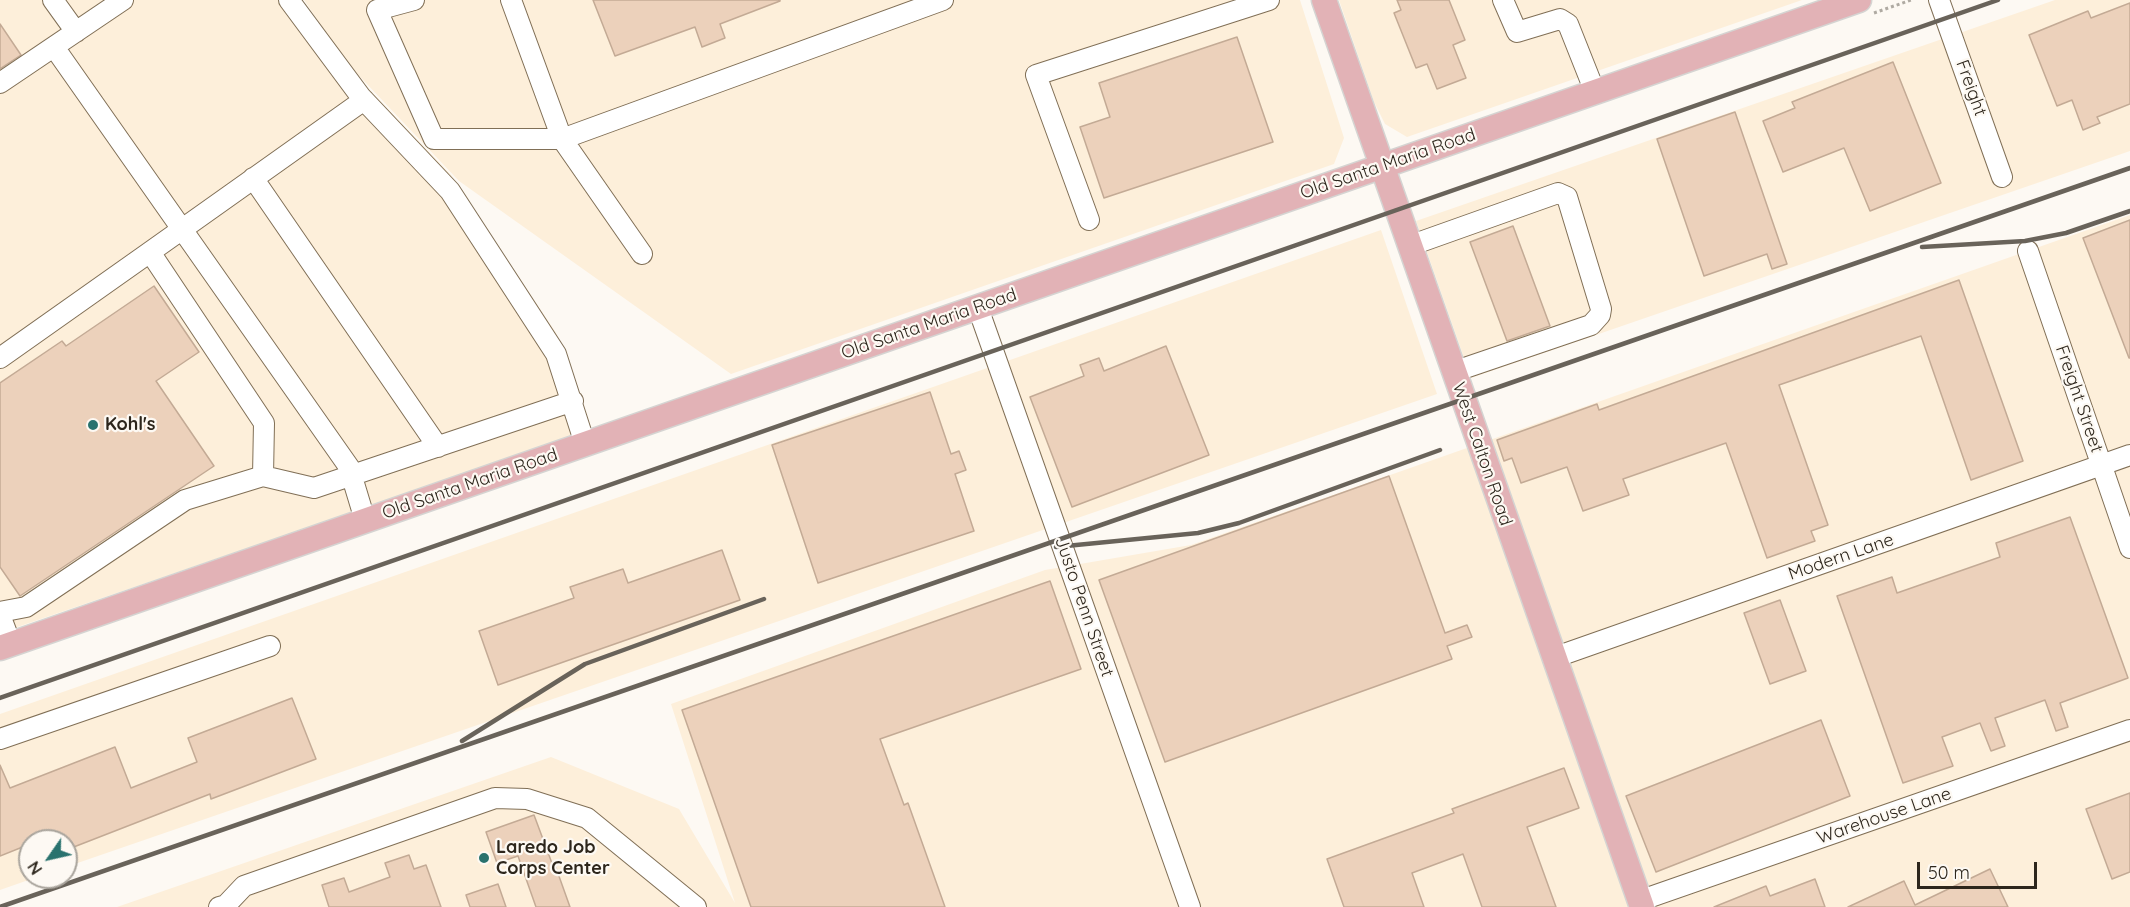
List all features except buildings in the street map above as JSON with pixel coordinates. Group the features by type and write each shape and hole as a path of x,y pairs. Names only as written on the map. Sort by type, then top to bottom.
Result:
{"main road":[{"name":"West Calton Road","path":"1324,0 1408,246 1640,904"},
{"name":"Old Santa Maria Road","path":"6,646 1858,0"}],"street":[{"path":"52,0 76,32"},
{"path":"0,84 123,0"},
{"path":"289,0 364,100 450,191 556,354 585,444"},
{"path":"414,0 377,10 434,139 562,139 943,0"},
{"path":"511,0 562,139 642,254"},
{"path":"1089,220 1036,75 1269,0"},
{"path":"1503,0 1517,32 1560,19 1568,24 1595,92"},
{"name":"Freight","path":"1939,0 2002,177"},
{"path":"54,47 349,467 365,520"},
{"path":"0,358 364,100"},
{"path":"254,178 438,447"},
{"path":"1408,246 1558,193 1567,197 1600,315 1591,325 1453,372"},
{"name":"Freight Street","path":"2028,250 2130,548"},
{"path":"150,252 264,423 263,476"},
{"name":"Justo Penn Street","path":"978,308 1190,907"},
{"path":"6,646 0,613 26,607 185,500 263,476 314,488 573,401"},
{"name":"Modern Lane","path":"1553,658 2130,455"},
{"path":"0,739 270,646"},
{"name":"Warehouse Lane","path":"1640,904 2130,730"},
{"path":"219,907 226,905 244,886 495,798 527,799 587,818 696,907"}],"shaded area":[{"path":"0,0 301,0 343,62 451,175 556,333 592,430 0,633"},
{"path":"304,0 1300,0 1344,138 1334,164 731,374 459,181 345,61"},
{"path":"1339,0 1802,0 1407,137 1385,124 1374,102"},
{"path":"2055,0 2130,0 2130,151 1471,378 1416,221"},
{"path":"2130,215 2130,907 117,907 551,757 679,809 735,903 671,704 1045,570 1191,545"},
{"path":"1381,230 1437,394 78,863 78,829 18,829 18,884 0,890 0,714"}],"railway":[{"path":"0,698 1998,0"},
{"path":"0,907 2130,168"},
{"path":"1922,247 2025,241 2066,233 2130,211"},
{"path":"1056,547 1198,533 1239,523 1440,450"},
{"path":"462,741 585,664 764,599"}],"place":[{"name":"Kohl's","path":"93,425"},
{"name":"Laredo Job Corps Center","path":"484,858"}]}
